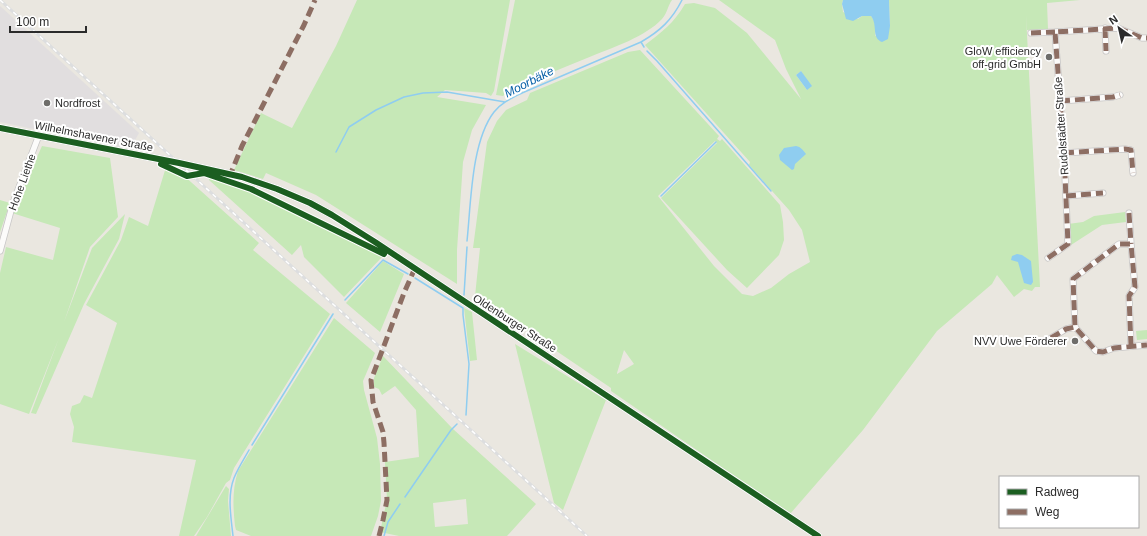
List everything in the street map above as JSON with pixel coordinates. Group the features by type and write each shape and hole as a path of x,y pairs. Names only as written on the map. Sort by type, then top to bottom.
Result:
{"street":[{"path":"1104,28 1106,51"},
{"path":"1031,33 1118,28 1142,38 1147,38"},
{"name":"Rudolstädter Straße","path":"1048,258 1068,244 1056,32"},
{"path":"1060,101 1113,97 1120,95"},
{"name":"Wilhelmshavener Straße","path":"0,128 184,164"},
{"name":"Hohe Liethe","path":"0,252 13,203 39,135"},
{"path":"1064,153 1125,149 1131,150 1133,173"},
{"name":"Oldenburger Straße","path":"184,164 230,174 262,184 290,194 332,214 513,332 818,536"},
{"path":"1066,196 1103,193"},
{"path":"1129,213 1135,287 1129,296 1131,346"},
{"path":"1132,244 1119,244 1073,279 1074,327 1094,349 1099,352 1114,348 1147,345"},
{"path":"1051,338 1066,329 1074,327"}],"shaded area":[{"path":"0,6 139,133 130,149 0,122"}],"green space":[{"path":"357,0 510,0 494,91 491,96 486,93 445,90 437,97 486,105 472,130 463,162 457,250 457,284 316,195 266,173 263,179 234,170 261,113 292,128 336,46"},
{"path":"515,0 672,0 662,19 638,36 512,89 503,96 496,95"},
{"path":"719,0 843,0 843,12 858,19 862,16 871,16 876,30 875,36 890,26 889,0 1080,0 1047,3 1048,29 1027,30 1026,15 1040,287 1035,287 1032,291 1024,289 1014,297 997,275 992,284 937,331 863,430 790,514 611,391 611,388 475,296 480,248 473,248 487,142 497,121 506,110 527,100 530,93 628,52 640,50 719,136 717,139 720,141 722,139 780,205 784,240 779,255 747,288 727,270 661,198 717,143 715,141 658,196 714,266 742,294 753,296 771,288 789,274 810,262 802,230 789,210 749,165 750,162 645,45 672,22 685,4 694,3 715,8 747,33 801,99 786,69 775,40","holes":["801,71 807,90 796,75","624,350 634,364 617,374 617,373"]},
{"path":"42,146 110,158 118,217 90,247 64,322 92,248 125,214 119,239 84,304 36,414 31,413 59,338 29,414 0,404 0,273 6,247 53,260 60,228 12,213"},
{"path":"166,167 182,174 259,243 253,250 330,314 234,468 230,480 226,483 207,517 194,536 179,536 196,460 72,442 74,427 70,414 72,406 80,403 84,395 92,398 117,323 86,305 121,240 129,217 148,226"},
{"path":"209,175 257,193 383,256 344,297 304,257 301,245 292,255 209,180"},
{"path":"0,200 10,203 0,232"},
{"path":"1125,212 1126,222 1102,225 1071,245 1068,224 1083,222 1094,216"},
{"path":"383,261 404,274 380,332 346,303"},
{"path":"464,308 472,312 477,360 470,361"},
{"path":"334,318 375,353 363,381 377,438 380,464 381,501 378,516 371,536 251,536 236,530 234,519 234,498 238,471"},
{"path":"1147,330 1147,339 1137,340 1136,331"},
{"path":"515,344 606,400 563,510 554,503"},
{"path":"383,356 453,429 536,504 507,536 399,536 380,532 387,500 385,462 419,457 416,410 395,386 382,395 379,389 374,387 374,378","holes":["466,499 468,524 435,527 433,503"]},
{"path":"226,486 229,489 228,501 231,536 196,536"}],"water":[{"path":"843,0 889,0 890,26 888,39 882,42 877,38 871,16 862,16 853,21 846,19 842,4"},
{"path":"801,71 812,86 807,90 796,75"},
{"path":"796,146 801,148 806,154 795,164 794,169 792,170 780,160 779,155 784,148"},
{"path":"1017,254 1022,255 1031,261 1033,282 1031,285 1024,283 1018,262 1011,260 1012,256"}],"waterway":[{"name":"Moorbäke","path":"467,241 476,156 486,125 494,112 507,101 522,93 641,42 654,34 670,19 682,0"},
{"name":"Moorbäke","path":"641,42 644,47"},
{"path":"647,51 771,191"},
{"path":"336,152 349,127 376,110 404,97 423,93 447,92 505,102"},
{"path":"661,196 716,142"},
{"name":"Moorbäke","path":"464,295 467,247"},
{"path":"345,300 383,260 408,274"},
{"name":"Moorbäke","path":"415,278 463,308 469,364 466,415"},
{"path":"252,445 333,314"},
{"path":"405,497 451,430 457,424"},
{"path":"233,536 230,507 232,485 237,471 249,450"},
{"path":"384,536 388,522 400,504"}],"railway":[{"path":"0,0 587,536"}],"marked path":[{"path":"229,178 242,146 304,25 315,0"},
{"path":"1105,28 1106,51"},
{"path":"1048,258 1068,244 1064,153 1055,32 1118,28 1142,38 1147,38"},
{"path":"1031,33 1055,32"},
{"path":"1060,101 1113,97 1120,95"},
{"path":"1064,153 1125,149 1131,150 1133,173"},
{"path":"1066,196 1103,193"},
{"path":"1129,213 1131,244"},
{"path":"1131,346 1129,296 1135,287 1131,244 1119,244 1073,279 1075,327 1096,351 1103,352 1114,348 1147,345"},
{"path":"379,536 387,500 383,432 373,402 371,380 415,268"},
{"path":"1051,338 1066,329 1075,327"}],"cycle path":[{"path":"0,128 179,163 242,177 277,189 310,203 375,242 818,536"},
{"path":"161,164 187,176 204,173 251,189 384,254"}],"place":[{"name":"GloW efficiency off-grid GmbH","path":"1049,57"},
{"name":"Nordfrost","path":"47,103"},
{"name":"NVV Uwe Förderer","path":"1075,341"}]}
